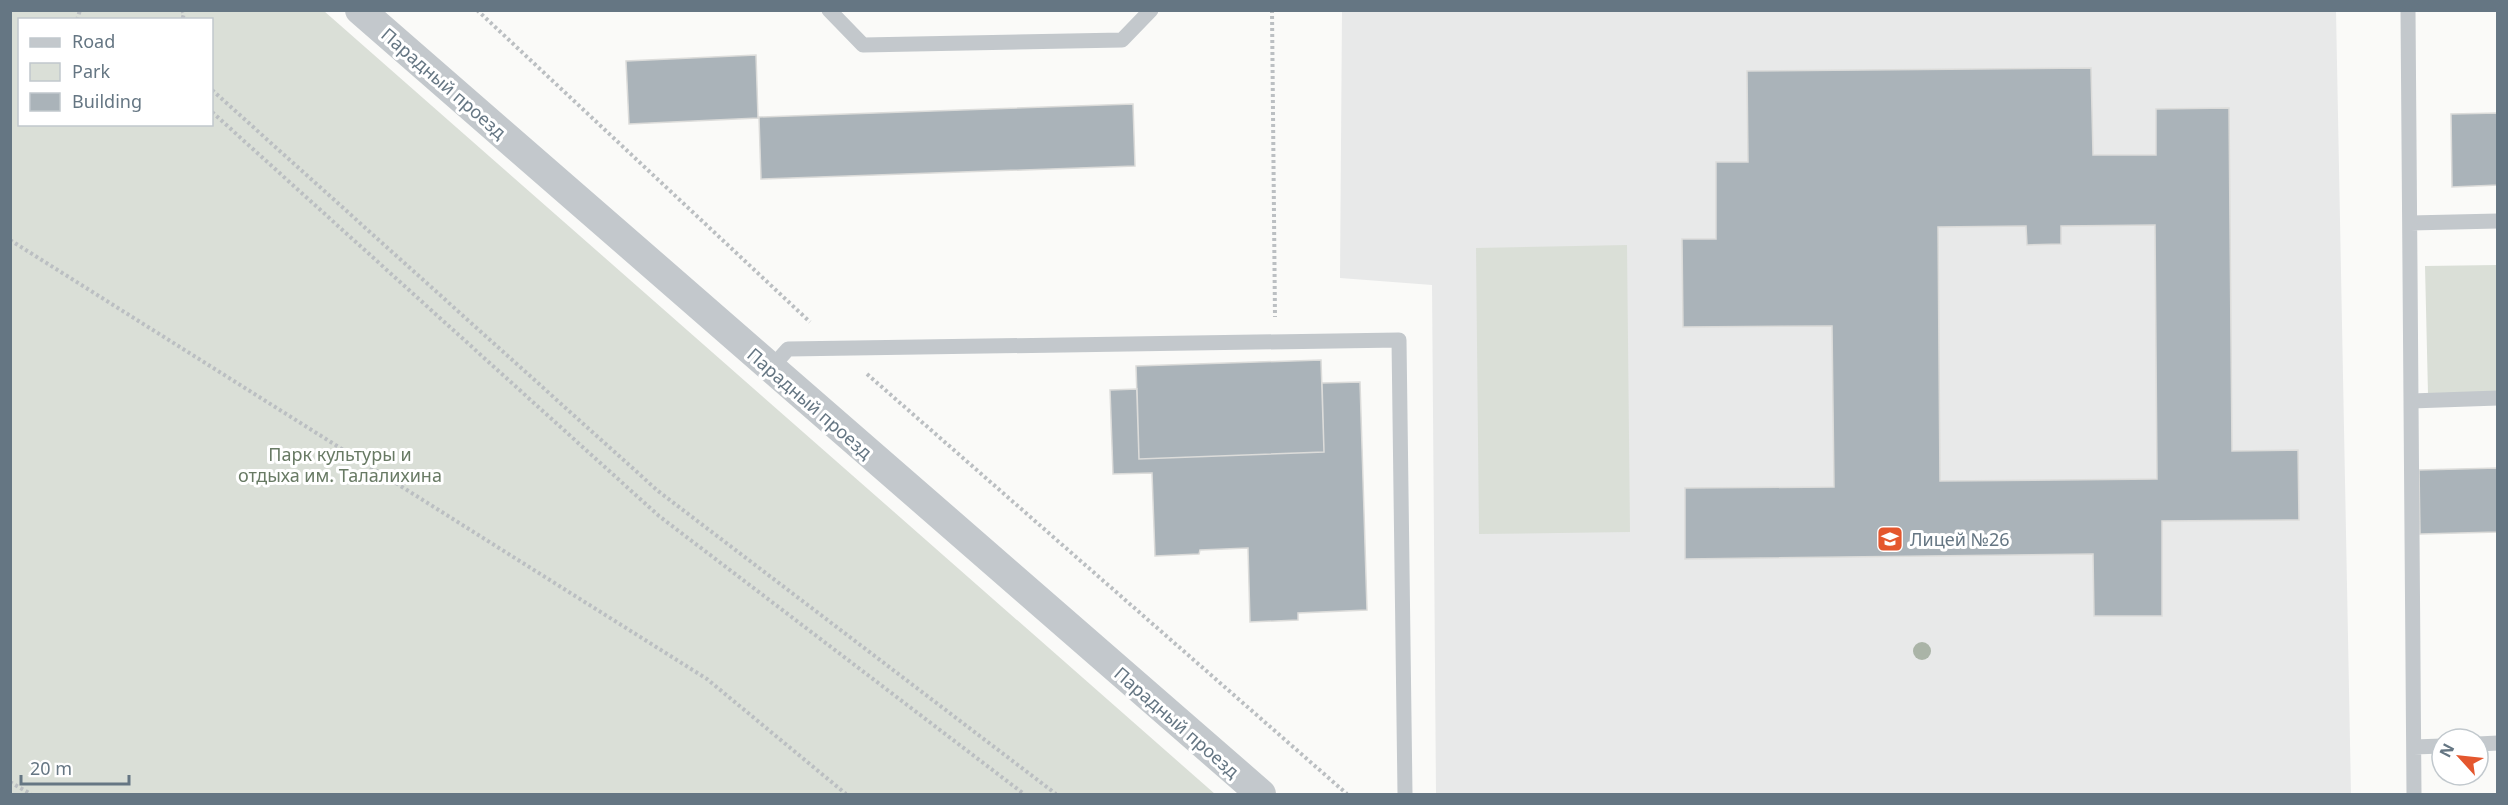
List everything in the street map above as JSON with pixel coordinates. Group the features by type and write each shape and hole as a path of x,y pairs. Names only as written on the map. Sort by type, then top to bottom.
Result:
{"street":[{"name":"Парадный проезд","path":"360,10 1261,795"}],"lane":[{"path":"829,10 862,45 1122,40 1151,10"},
{"path":"2408,10 2414,795"},
{"path":"2410,223 2498,221"},
{"path":"771,368 788,349 1399,340 1405,795"},
{"path":"2411,401 2498,398"},
{"path":"2414,747 2430,746"}],"path":[{"path":"477,10 837,348 1347,795"},
{"path":"1272,10 1275,342"},
{"path":"213,91 658,491 1056,795"},
{"path":"213,113 658,516 1024,795"},
{"path":"10,240 707,679 846,795"},
{"path":"10,782 31,795"}],"shaded area":[{"name":"Лицей №26","path":"1415,10 2336,11 2351,794 1436,794 1432,285 1340,278 1342,12"}],"green space":[{"name":"Парк культуры и отдыха им. Талалихина","path":"10,11 324,11 1215,794 11,794"},
{"path":"1627,245 1630,532 1479,534 1476,248"},
{"path":"2497,265 2497,392 2428,394 2425,266"}],"building":[{"path":"756,55 758,118 629,124 626,61"},
{"path":"2091,68 2093,155 2156,155 2156,109 2229,108 2232,451 2298,450 2299,520 2162,521 2162,616 2094,616 2093,554 1685,559 1685,488 1834,487 1832,326 1683,327 1682,239 1716,239 1716,162 1748,162 1747,71","holes":["2155,225 2157,479 1940,481 1938,227 2026,226 2027,245 2061,244 2061,226"]},
{"path":"1133,104 1135,166 761,179 759,117"},
{"path":"2498,113 2498,185 2452,187 2451,114"},
{"path":"1321,360 1324,452 1139,459 1136,366"},
{"path":"1360,382 1367,610 1298,613 1298,620 1250,622 1248,548 1200,550 1199,554 1155,556 1152,473 1113,474 1110,390 1137,389 1139,459 1324,452 1322,383"},
{"path":"2498,468 2498,532 2420,534 2419,470"}],"place":[{"name":"Лицей №26","path":"1890,539"}]}
